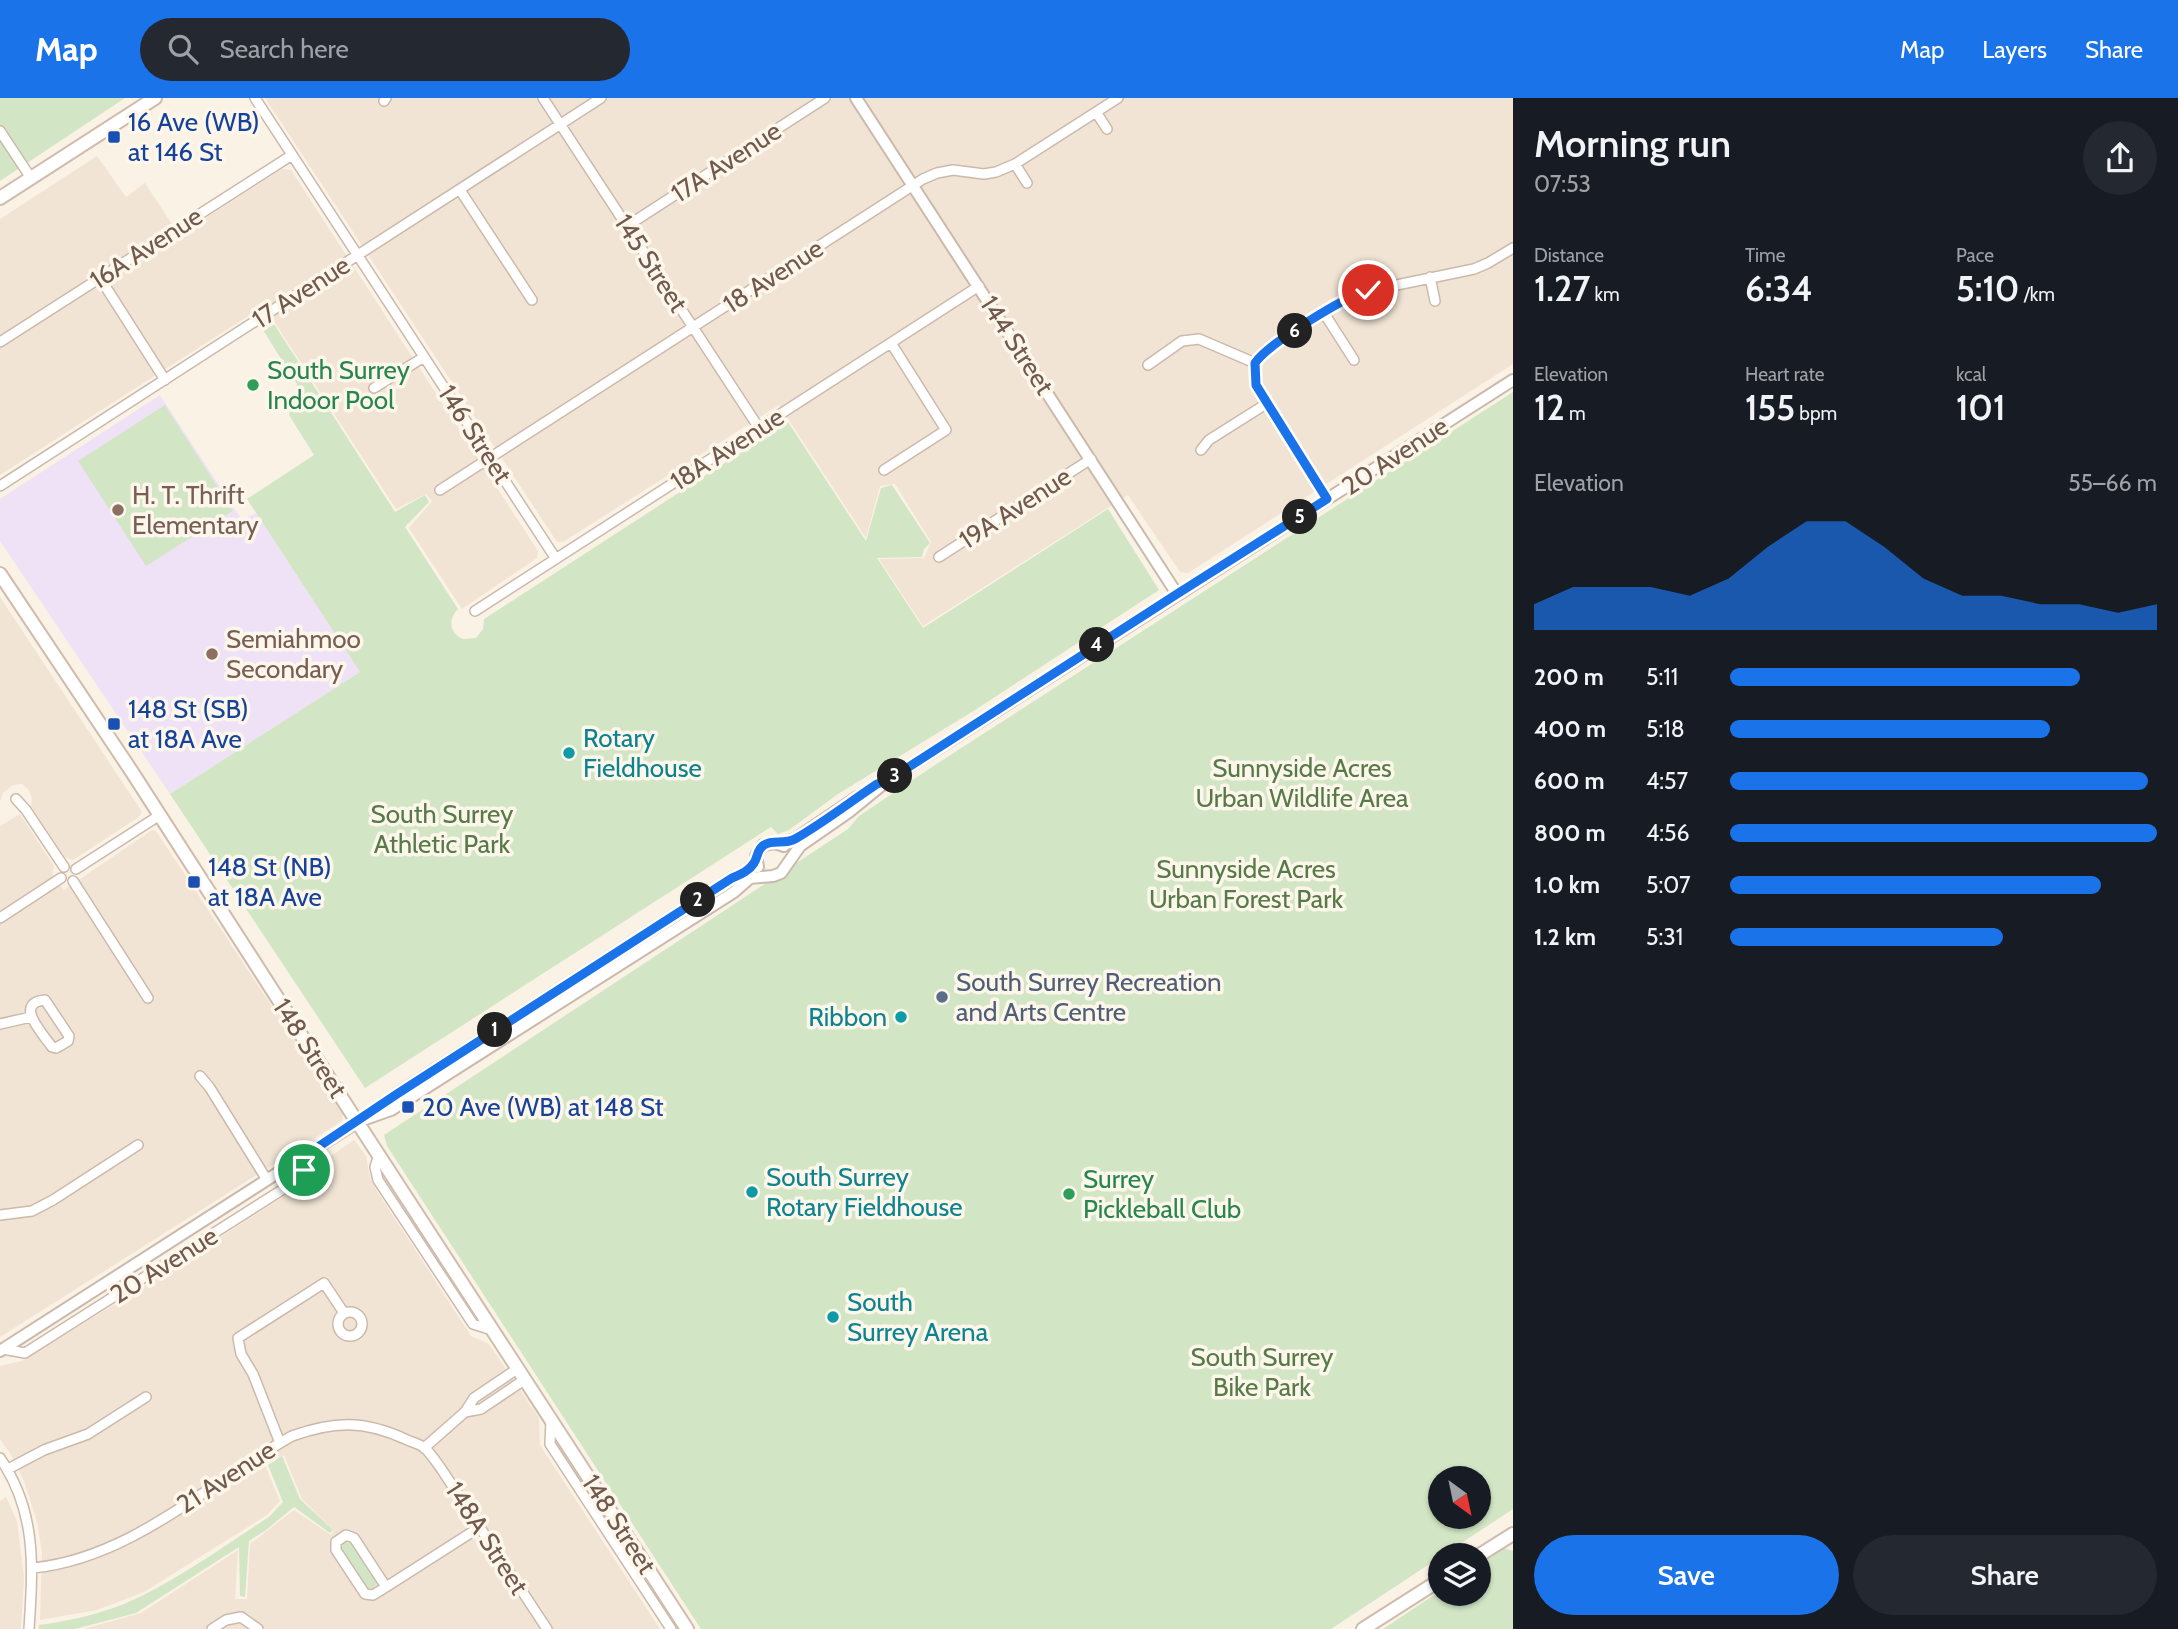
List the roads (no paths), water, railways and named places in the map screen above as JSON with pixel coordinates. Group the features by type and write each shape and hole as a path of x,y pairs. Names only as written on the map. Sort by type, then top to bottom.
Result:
{"main road":[{"path":"0,198 155,98"},
{"name":"148 Street","path":"0,574 687,1629"},
{"path":"1491,1548 1513,1534"},
{"path":"1363,1629 1428,1588"}],"street":[{"name":"146 Street","path":"255,98 556,559"},
{"name":"145 Street","path":"543,98 759,428"},
{"name":"17 Avenue","path":"0,486 601,98"},
{"name":"17A Avenue","path":"627,226 825,98"},
{"name":"144 Street","path":"856,98 1177,594"},
{"name":"18 Avenue","path":"440,490 913,186 937,173 953,170 984,174 1015,164 1118,98"},
{"path":"1096,112 1107,129"},
{"path":"0,131 31,178"},
{"name":"16A Avenue","path":"0,342 292,155"},
{"path":"1015,164 1027,183"},
{"path":"460,190 533,300"},
{"path":"1327,499 1266,404 1256,385 1255,363 1266,350 1358,293 1474,269 1513,248"},
{"path":"1430,277 1435,301"},
{"path":"100,278 165,380"},
{"name":"18A Avenue","path":"475,611 979,286"},
{"path":"1324,313 1354,360"},
{"path":"1148,365 1182,341 1199,339 1255,363"},
{"path":"884,470 946,429 891,343"},
{"path":"374,388 424,357"},
{"name":"20 Avenue","path":"790,863 800,846 880,789 887,781 1513,380"},
{"path":"1201,450 1209,440 1266,404"},
{"name":"19A Avenue","path":"939,557 1091,459"},
{"name":"20 Avenue","path":"780,844 795,839 877,784 887,781"},
{"path":"16,799 64,867"},
{"path":"76,869 160,816"},
{"path":"769,843 780,844 788,851 790,863 781,873 768,876 756,861 759,849 769,843"},
{"name":"20 Avenue","path":"1,1350 721,885 746,872 756,861"},
{"path":"61,878 64,867 76,869"},
{"path":"61,878 68,883 73,881 77,876 76,869"},
{"name":"20 Avenue","path":"357,1122 391,1110 734,892 750,878 768,876"},
{"path":"0,918 61,878"},
{"path":"73,881 148,998"},
{"path":"45,1000 67,1032 68,1041 56,1048 52,1047 32,1017 32,1005 45,1000"},
{"path":"0,1024 32,1017"},
{"path":"200,1076 267,1180"},
{"path":"0,1214 32,1211 138,1145"},
{"name":"20 Avenue","path":"1,1350 25,1353 296,1181 304,1170 309,1153"},
{"path":"280,1443 253,1374 241,1354 238,1338 324,1283 344,1313"},
{"path":"424,1448 465,1412 481,1409 521,1374"},
{"path":"8,1469 44,1450 88,1434 146,1397"},
{"path":"551,1420 550,1444 671,1629"},
{"name":"21 Avenue","path":"33,1568 89,1557 123,1542 280,1443 314,1428 361,1424 383,1429 424,1448"},
{"name":"148A Street","path":"424,1448 442,1470 547,1629"},
{"path":"0,1458 8,1469 30,1529 33,1568 29,1629"},
{"path":"386,1587 354,1538 346,1535 336,1542 336,1550 365,1594 373,1595 386,1587 480,1527"},
{"path":"212,1629 226,1620 241,1617 256,1625 258,1629"}],"place":[{"name":"16 Ave (WB) at 146 St","path":"114,137"},
{"name":"South Surrey Indoor Pool","path":"253,385"},
{"name":"H. T. Thrift Elementary","path":"118,510"},
{"name":"Semiahmoo Secondary","path":"212,654"},
{"name":"148 St (SB) at 18A Ave","path":"114,724"},
{"name":"Rotary Fieldhouse","path":"569,753"},
{"name":"148 St (NB) at 18A Ave","path":"194,882"},
{"name":"South Surrey Recreation and Arts Centre","path":"942,997"},
{"name":"Ribbon","path":"901,1017"},
{"name":"20 Ave (WB) at 148 St","path":"408,1107"},
{"name":"South Surrey Rotary Fieldhouse","path":"752,1192"},
{"name":"Surrey Pickleball Club","path":"1069,1194"},
{"name":"South Surrey Arena","path":"833,1317"}],"park label":[{"name":"Sunnyside Acres Urban Wildlife Area","path":"1302,783"},
{"name":"South Surrey Athletic Park","path":"442,829"},
{"name":"Sunnyside Acres Urban Forest Park","path":"1246,884"},
{"name":"South Surrey Bike Park","path":"1262,1372"}]}
